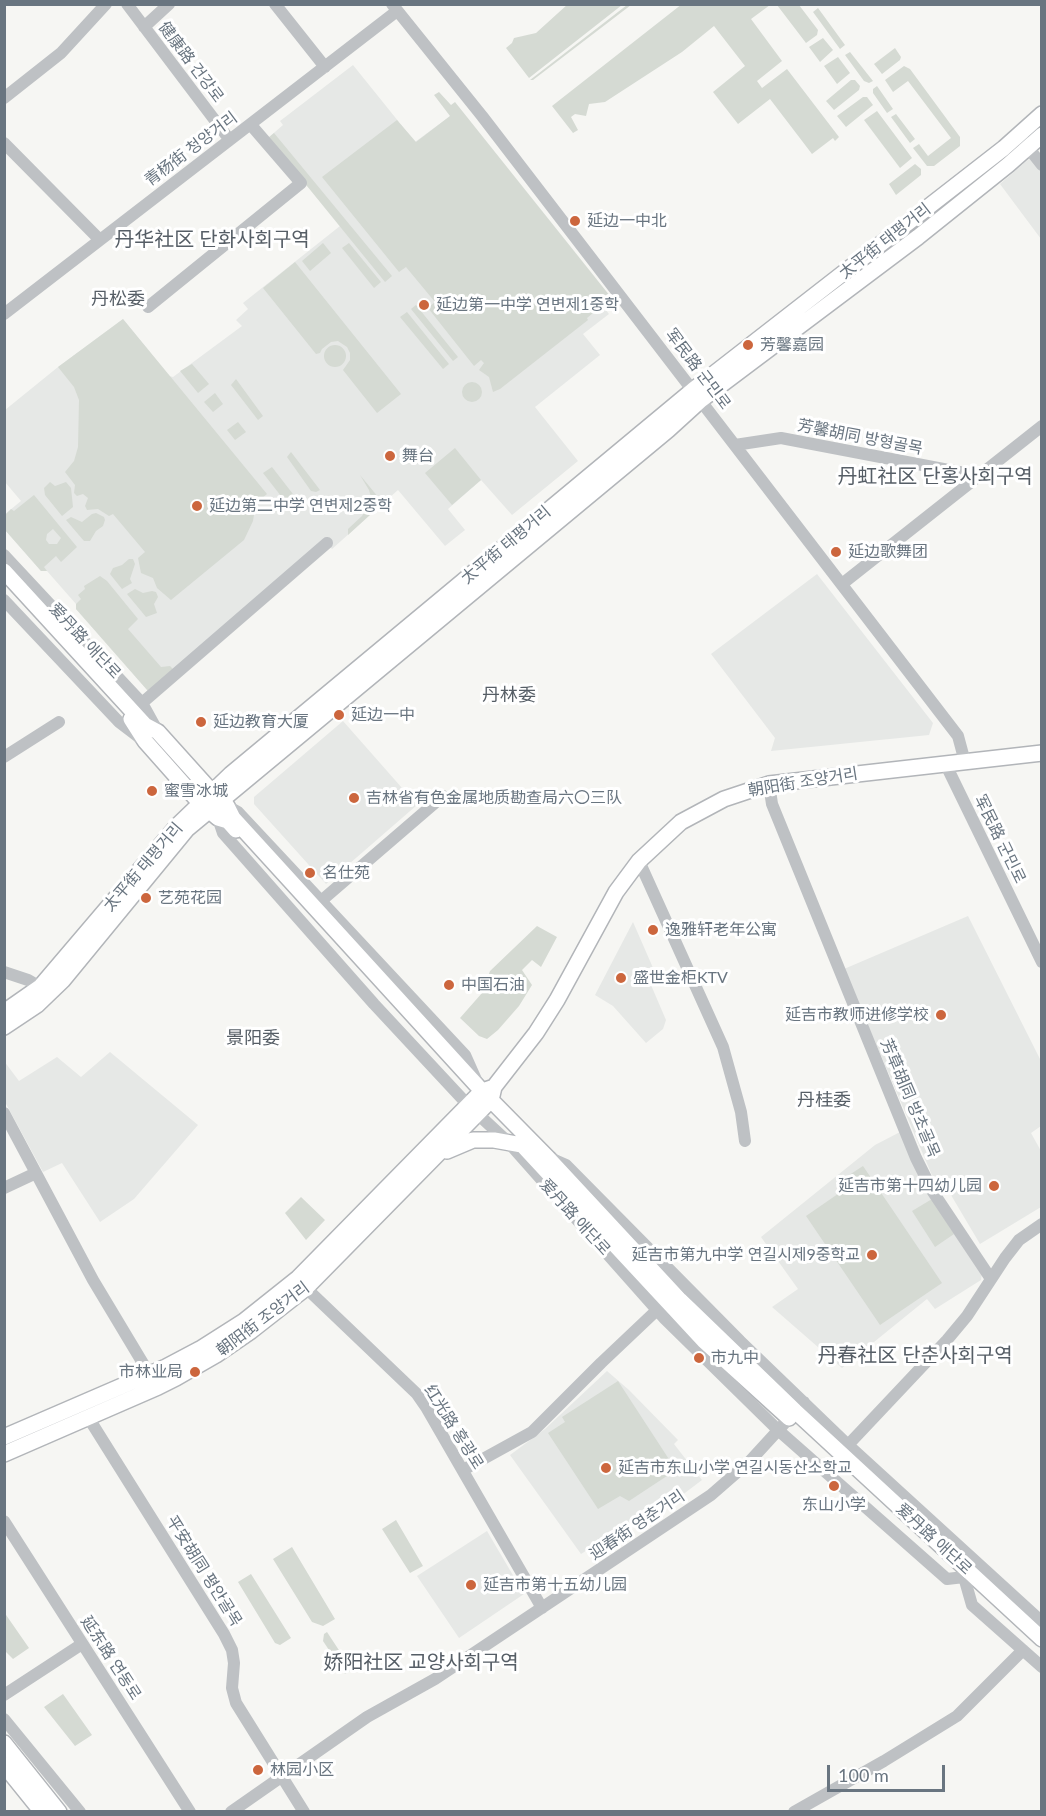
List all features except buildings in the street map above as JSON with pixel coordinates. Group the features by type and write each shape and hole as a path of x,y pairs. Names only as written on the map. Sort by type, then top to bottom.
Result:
{"main road":[{"name":"太平街 태평거리","path":"4,1027 48,995 187,829 668,430 697,395 1041,114"},
{"name":"太平街 태평거리","path":"697,395 918,237 1041,135"},
{"name":"爱丹路 애단로","path":"4,571 145,725 158,732 184,773"},
{"name":"爱丹路 애단로","path":"4,582 129,715 145,741 184,773 215,805 232,818 482,1100 516,1144 704,1341 796,1410 828,1450 1041,1648"},
{"name":"朝阳街 조양거리","path":"4,1454 158,1387 216,1355 277,1312 306,1288 436,1156 542,1024 605,909 639,861 667,834 700,811 740,792 769,784 1041,753"},
{"name":"太平街 태평거리","path":"4,1011 40,987 177,826 215,805"},
{"name":"爱丹路 애단로","path":"482,1100 548,1158 680,1300 1041,1639"},
{"name":"朝阳街 조양거리","path":"4,1437 150,1375 225,1334 298,1278 482,1100"},
{"path":"436,1156 473,1140 494,1140 516,1144"},
{"path":"4,1743 60,1812"},
{"path":"4,1765 42,1812"}],"street":[{"path":"4,98 61,53 106,4"},
{"name":"健康路 건강로","path":"127,4 230,140"},
{"path":"144,27 169,4"},
{"path":"275,4 324,67"},
{"name":"青杨街 청양거리","path":"4,314 252,125 394,8"},
{"name":"军民路 군민로","path":"394,8 482,116 958,736 964,762"},
{"path":"148,307 300,183 252,125"},
{"path":"1018,135 1041,165"},
{"path":"4,143 100,240"},
{"path":"842,584 1041,426"},
{"name":"芳馨胡同 방형골목","path":"735,445 781,438 980,476"},
{"path":"142,703 327,543"},
{"name":"爱丹路 애단로","path":"4,555 142,703 158,732"},
{"name":"爱丹路 애단로","path":"4,600 119,722 145,741"},
{"path":"4,757 59,722"},
{"name":"军民路 군민로","path":"945,763 1041,962"},
{"name":"芳草胡同 방초골목","path":"769,784 772,804 916,1158 933,1192 991,1280"},
{"path":"321,901 443,796"},
{"name":"爱丹路 애단로","path":"215,805 238,812 465,1055 482,1100"},
{"name":"爱丹路 애단로","path":"215,805 223,832 374,1004 482,1100"},
{"path":"639,861 723,1047 741,1112 744,1141"},
{"path":"4,972 28,980 40,987"},
{"path":"5,1113 93,1280 150,1375"},
{"name":"爱丹路 애단로","path":"516,1144 657,1310 777,1430 946,1579 964,1577 972,1605 1041,1667"},
{"path":"4,1188 36,1173"},
{"path":"848,1445 947,1340 967,1316 1019,1240 1041,1224"},
{"name":"红光路 홍광로","path":"306,1288 417,1394 542,1608"},
{"path":"463,1470 532,1432 600,1363 657,1310"},
{"name":"爱丹路 애단로","path":"796,1410 848,1445 1041,1622"},
{"name":"迎春街 영춘거리","path":"231,1812 368,1717 435,1679 711,1495 750,1461 796,1410"},
{"name":"平安胡同 평안골목","path":"88,1417 224,1634 232,1650 234,1663 232,1688 236,1703 304,1812"},
{"name":"延东路 연동로","path":"4,1521 190,1812"},
{"path":"4,1695 82,1644"},
{"path":"794,1812 957,1716 1023,1650"},
{"path":"4,1719 80,1812"}],"shaded area":[{"path":"568,4 622,5 529,78 506,48 514,38 536,33"},
{"path":"682,4 770,5 751,19 782,61 757,81 762,88 787,69 839,137 835,141 833,138 812,154 770,99 738,124 713,92 745,66 714,26 682,52 605,102 589,104 586,116 575,114 571,117 578,130 573,133 552,106"},
{"path":"627,5 631,5 530,80"},
{"path":"777,5 799,5 818,30 817,35 806,43"},
{"path":"818,8 845,45 840,49 813,12"},
{"path":"823,38 833,50 820,62 809,47"},
{"path":"895,48 901,57 900,60 882,74 874,64"},
{"path":"850,52 873,81 869,83 864,81 845,55"},
{"path":"838,57 850,73 837,84 824,66"},
{"path":"353,65 415,142 453,114 609,314 583,334 600,355 535,407 578,461 512,515 481,480 448,509 465,530 445,546 398,490 332,549 324,540 148,691 76,609 76,604 47,571 41,571 5,530 4,515 21,501 5,482 5,410 123,319 169,376 173,377 242,326 236,320 248,309 243,303 340,226 268,138 283,125 280,121"},
{"path":"904,66 910,69 960,137 960,146 934,166 927,166 913,148 919,144 928,156 951,138 908,81 893,92 885,80"},
{"path":"851,80 855,80 860,86 859,90 834,110 826,101"},
{"path":"877,86 893,109 887,113 873,93 873,89"},
{"path":"439,92 451,105 455,102 614,301 604,307 600,302 590,309 593,313 587,318 588,320 500,389 493,392 489,377 479,370 484,363 481,360 474,366 428,308 435,302 406,267 399,272 322,177 397,120 416,142 450,116 434,95"},
{"path":"863,97 867,97 873,105 846,127 837,116"},
{"path":"877,111 912,158 900,168 864,120"},
{"path":"896,114 915,139 910,143 891,117"},
{"path":"274,133 392,276 385,282 268,138"},
{"path":"1030,158 1041,170 1041,239 1000,184"},
{"path":"915,164 921,169 921,175 896,195 889,184"},
{"path":"323,243 331,253 310,271 302,261"},
{"path":"349,243 381,282 374,288 342,248"},
{"path":"295,262 401,394 377,413 343,370 350,360 347,347 338,341 331,342 316,354 263,288"},
{"path":"416,305 458,357 453,361 411,309"},
{"path":"407,312 449,364 443,369 400,317"},
{"path":"123,319 267,494 256,503 253,521 244,540 171,600 157,588 153,578 141,573 138,558 145,552 113,514 109,516 98,509 87,510 85,506 88,498 83,494 77,496 74,493 75,485 65,472 74,461 78,447 79,400 74,387 58,367"},
{"path":"335,345 343,348 346,356 343,364 335,367 327,364 324,356 327,348"},
{"path":"192,364 209,384 198,393 180,371"},
{"path":"236,379 263,416 258,420 231,385"},
{"path":"472,382 479,385 482,392 479,399 472,402 465,399 462,392 465,385"},
{"path":"215,393 223,404 213,412 204,402"},
{"path":"238,422 246,432 235,440 227,430"},
{"path":"455,448 481,480 452,505 425,473"},
{"path":"291,452 320,490 311,491 287,457"},
{"path":"272,467 296,498 288,505 263,473"},
{"path":"360,475 383,503 348,535 348,529 362,516 371,497"},
{"path":"50,482 55,486 66,482 71,488 73,507 62,516 45,495 44,488"},
{"path":"34,495 77,547 61,562 56,556 44,567 47,571 41,571 5,530 5,515 11,509 14,511","holes":["53,529 61,538 57,544 49,544 46,540 47,534"]},
{"path":"96,513 105,520 103,526 96,531 90,541 84,541 66,520 71,517 82,522"},
{"path":"133,559 135,564 130,579 132,583 122,589 110,574 113,568"},
{"name":"延边歌舞团","path":"817,574 933,723 929,735 771,751 775,738 711,654"},
{"path":"100,576 107,581 138,619 128,629 161,667 170,666 173,669 148,691 76,609 76,604 81,599 78,595 85,589 84,586"},
{"path":"135,589 143,593 156,592 158,597 154,604 157,613 146,617 127,594"},
{"path":"343,721 417,805 326,884 254,804 254,797"},
{"name":"延吉市教师进修学校","path":"968,916 1041,1061 1041,1126 1031,1133 1041,1151 1041,1207 980,1244 948,1190 940,1194 844,969"},
{"path":"633,922 657,977 651,985 666,1020 663,1029 646,1043 613,1006 595,995"},
{"path":"537,926 557,937 541,967 532,960 522,970 532,985 519,1006 498,1030 487,1039 479,1036 460,1018 482,993 490,971"},
{"path":"110,1052 198,1125 134,1199 100,1222 62,1163 43,1172 5,1102 4,1061 19,1081 57,1057 81,1077"},
{"name":"延吉市第九中学 연길시제9중학교","path":"902,1131 982,1273 981,1280 935,1309 927,1299 842,1368 772,1307 798,1289 761,1237 875,1145"},
{"path":"863,1166 942,1283 880,1325 806,1216 848,1187 843,1179"},
{"path":"301,1197 325,1220 306,1240 285,1213"},
{"path":"932,1199 954,1234 935,1247 912,1211"},
{"name":"延吉市东山小学 연길시동산소학교","path":"607,1371 678,1440 674,1444 702,1480 669,1505 665,1500 581,1554 510,1455 545,1429"},
{"path":"618,1381 676,1470 629,1501 620,1496 598,1509 548,1433 565,1422 562,1417"},
{"path":"396,1520 423,1566 410,1573 382,1529"},
{"name":"延吉市第十五幼儿园","path":"487,1531 524,1594 459,1638 417,1576"},
{"path":"292,1547 335,1619 323,1626 312,1622 273,1559"},
{"path":"251,1574 291,1638 280,1645 275,1643 238,1582"},
{"path":"4,1612 29,1648 13,1659 5,1651"},
{"path":"327,1632 352,1670 345,1674 323,1641 324,1634"},
{"path":"63,1694 92,1735 75,1746 44,1707"}],"place":[{"name":"延边一中北","path":"575,221"},
{"name":"延边第一中学 연변제1중학","path":"424,305"},
{"name":"芳馨嘉园","path":"748,345"},
{"name":"舞台","path":"390,456"},
{"name":"延边第二中学 연변제2중학","path":"197,506"},
{"name":"延边歌舞团","path":"836,552"},
{"name":"延边一中","path":"339,715"},
{"name":"延边教育大厦","path":"201,722"},
{"name":"蜜雪冰城","path":"152,791"},
{"name":"吉林省有色金属地质勘查局六〇三队","path":"354,798"},
{"name":"名仕苑","path":"310,873"},
{"name":"艺苑花园","path":"146,898"},
{"name":"逸雅轩老年公寓","path":"653,930"},
{"name":"盛世金柜KTV","path":"621,978"},
{"name":"中国石油","path":"449,985"},
{"name":"延吉市教师进修学校","path":"941,1015"},
{"name":"延吉市第十四幼儿园","path":"994,1186"},
{"name":"延吉市第九中学 연길시제9중학교","path":"872,1255"},
{"name":"市九中","path":"699,1358"},
{"name":"市林业局","path":"195,1372"},
{"name":"延吉市东山小学 연길시동산소학교","path":"606,1468"},
{"name":"东山小学","path":"834,1486"},
{"name":"延吉市第十五幼儿园","path":"471,1585"},
{"name":"林园小区","path":"258,1770"}],"district":[{"name":"丹华社区 단화사회구역","path":"212,240"},
{"name":"丹松委","path":"118,299"},
{"name":"丹虹社区 단홍사회구역","path":"935,477"},
{"name":"丹林委","path":"509,695"},
{"name":"景阳委","path":"253,1038"},
{"name":"丹桂委","path":"824,1100"},
{"name":"丹春社区 단춘사회구역","path":"915,1356"},
{"name":"娇阳社区 교양사회구역","path":"421,1663"}]}
